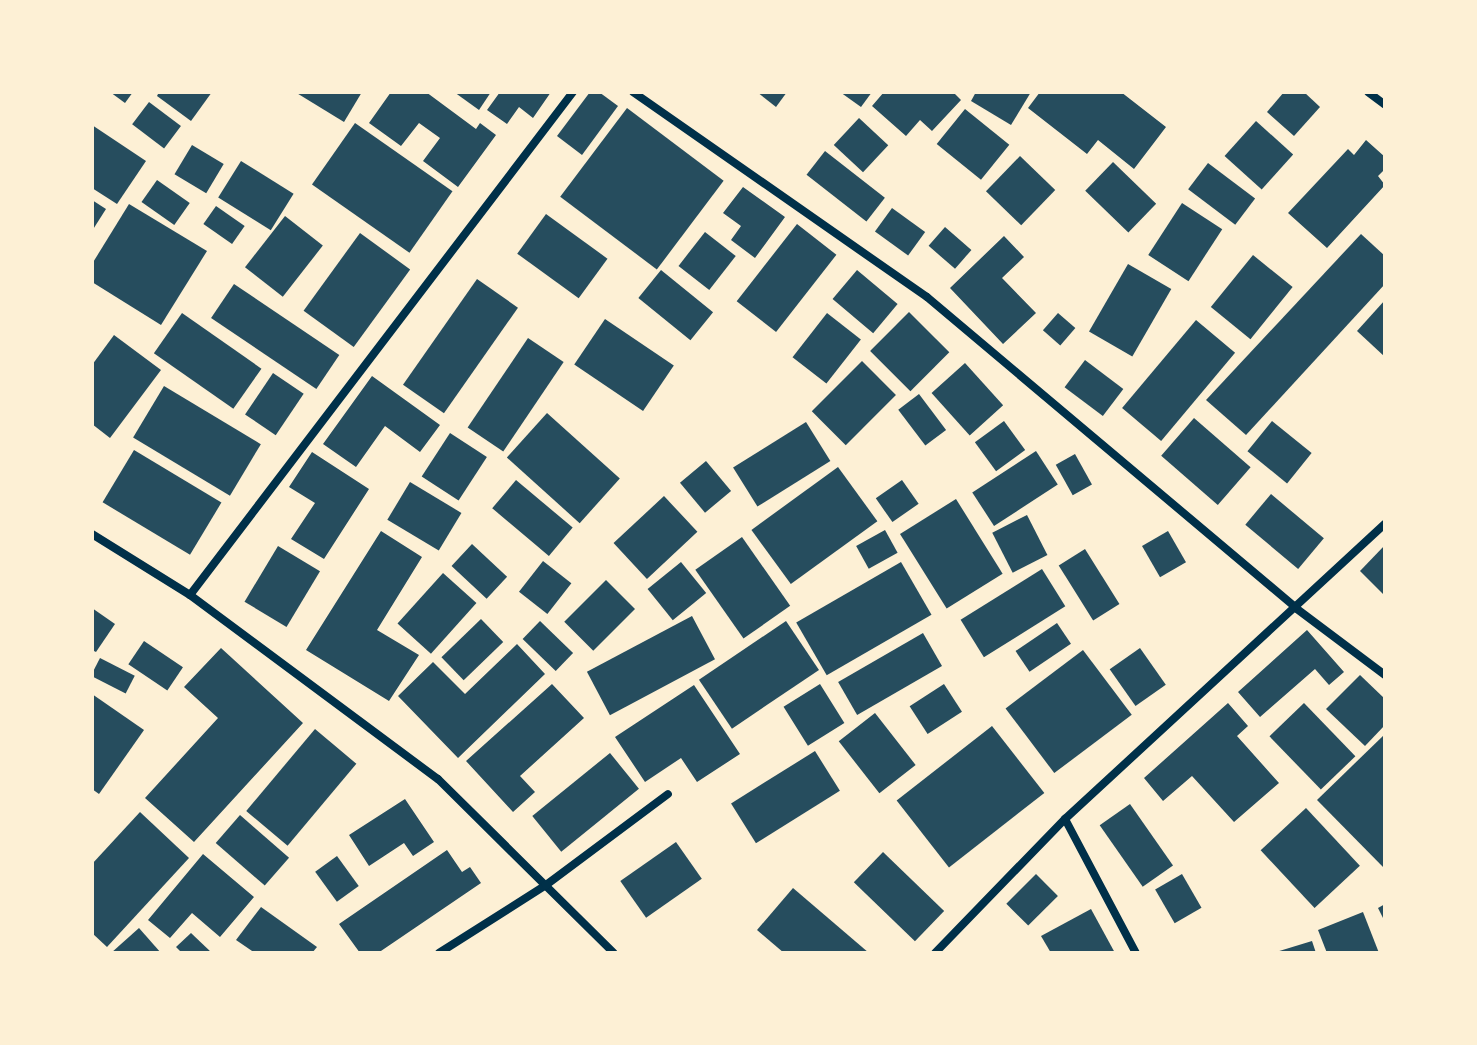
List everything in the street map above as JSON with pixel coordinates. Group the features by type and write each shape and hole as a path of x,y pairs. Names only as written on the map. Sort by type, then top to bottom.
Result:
{"street":[{"path":"190,595 573,92"},
{"path":"633,92 927,297 1297,609 1385,675"},
{"path":"1368,92 1385,105"},
{"path":"935,953 1065,819 1297,609 1385,524"},
{"path":"92,534 190,595 438,779 614,953"},
{"path":"439,953 546,885 668,794"},
{"path":"1065,819 1136,953"}],"building":[{"path":"110,92 133,92 125,103"},
{"path":"159,92 212,92 191,121 157,96"},
{"path":"295,92 362,92 344,122"},
{"path":"391,92 426,92 476,129 480,123 496,135 458,187 423,161 440,138 419,123 401,146 369,123"},
{"path":"454,92 491,92 479,110"},
{"path":"500,92 551,92 533,118 519,107 507,124 487,110"},
{"path":"590,92 599,92 618,106 582,155 557,136"},
{"path":"757,92 787,92 776,107"},
{"path":"840,92 872,92 861,107"},
{"path":"884,92 953,92 961,100 932,131 920,120 906,136 872,106"},
{"path":"976,92 1031,92 1011,125 971,101"},
{"path":"1040,92 1121,92 1166,127 1134,169 1098,140 1087,154 1028,108"},
{"path":"1284,92 1304,92 1320,107 1294,136 1267,112"},
{"path":"149,102 181,126 164,148 132,124"},
{"path":"627,108 724,181 657,269 560,197"},
{"path":"965,109 1009,145 981,180 937,144"},
{"path":"859,118 888,145 863,172 834,145"},
{"path":"1256,121 1293,154 1262,189 1225,156"},
{"path":"355,123 452,191 409,253 312,184"},
{"path":"92,125 146,161 117,204 92,188"},
{"path":"1366,140 1385,157 1385,169 1378,176 1385,185 1327,248 1288,213 1348,149 1354,155"},
{"path":"192,145 224,164 206,193 174,174"},
{"path":"825,151 885,198 866,221 807,175"},
{"path":"1020,156 1055,190 1021,225 986,191"},
{"path":"241,161 294,194 271,230 218,197"},
{"path":"1113,162 1156,204 1128,232 1085,191"},
{"path":"1208,163 1255,199 1235,225 1188,189"},
{"path":"157,180 190,203 174,225 142,202"},
{"path":"743,187 785,217 755,258 731,240 741,226 723,213"},
{"path":"92,200 106,209 92,231"},
{"path":"1182,203 1222,229 1188,281 1148,255"},
{"path":"129,204 207,251 161,325 92,282 92,264"},
{"path":"216,206 245,226 232,244 203,224"},
{"path":"892,208 925,232 908,256 875,231"},
{"path":"546,214 607,259 579,298 517,254"},
{"path":"285,216 323,246 283,297 245,267"},
{"path":"797,224 836,255 776,332 737,301"},
{"path":"945,227 971,250 955,269 929,246"},
{"path":"705,232 736,256 709,290 679,266"},
{"path":"360,233 410,269 354,347 304,311"},
{"path":"1361,234 1385,256 1385,284 1246,435 1206,400"},
{"path":"1004,236 1024,257 1002,278 1036,313 1003,344 950,288"},
{"path":"1253,255 1293,287 1250,339 1211,307"},
{"path":"1128,264 1171,289 1132,357 1089,332"},
{"path":"661,270 713,312 690,340 638,298"},
{"path":"857,270 898,304 873,333 833,299"},
{"path":"477,279 518,308 444,413 403,385"},
{"path":"234,284 339,355 316,389 211,318"},
{"path":"1385,300 1385,357 1357,331"},
{"path":"909,312 949,352 910,391 870,351"},
{"path":"182,313 261,369 233,409 154,353"},
{"path":"827,313 861,339 826,384 793,357"},
{"path":"1058,313 1075,328 1060,345 1043,330"},
{"path":"605,319 674,365 643,411 574,365"},
{"path":"1196,320 1235,353 1161,441 1122,408"},
{"path":"114,335 161,370 110,438 92,424 92,365"},
{"path":"528,338 564,362 503,452 468,428"},
{"path":"1085,360 1123,389 1103,416 1065,387"},
{"path":"862,361 896,395 846,445 812,411"},
{"path":"965,363 1003,405 970,435 932,393"},
{"path":"273,373 304,394 276,435 245,414"},
{"path":"372,376 440,425 420,452 385,426 356,467 323,444"},
{"path":"164,386 261,444 230,496 133,437"},
{"path":"919,394 946,430 925,446 898,410"},
{"path":"547,413 620,479 580,523 507,458"},
{"path":"1194,418 1251,467 1218,505 1161,456"},
{"path":"1004,421 1025,450 996,471 975,442"},
{"path":"1272,421 1312,453 1287,483 1247,451"},
{"path":"806,422 830,461 757,507 733,468"},
{"path":"450,433 487,457 459,501 422,477"},
{"path":"134,450 221,503 190,555 103,502"},
{"path":"1036,451 1058,485 994,526 972,492"},
{"path":"312,452 369,489 324,559 291,539 315,503 289,487"},
{"path":"1075,454 1092,485 1073,495 1056,465"},
{"path":"706,461 731,491 705,513 680,483"},
{"path":"838,467 877,521 791,584 751,530"},
{"path":"516,480 573,528 549,556 492,508"},
{"path":"902,480 919,504 892,522 876,498"},
{"path":"410,482 461,513 439,551 387,520"},
{"path":"1271,494 1324,538 1298,569 1245,525"},
{"path":"664,496 697,532 647,579 614,543"},
{"path":"956,499 1003,574 947,609 900,534"},
{"path":"1027,515 1047,555 1013,573 992,533"},
{"path":"885,530 898,553 869,569 856,546"},
{"path":"381,531 422,557 377,630 419,655 389,701 306,650"},
{"path":"1168,531 1186,562 1160,577 1142,546"},
{"path":"742,537 790,606 743,639 695,570"},
{"path":"472,544 507,577 487,599 452,566"},
{"path":"1385,545 1385,596 1360,571"},
{"path":"278,546 320,571 287,627 245,602"},
{"path":"1085,549 1119,604 1093,621 1059,565"},
{"path":"543,561 571,583 547,614 519,592"},
{"path":"681,562 706,593 673,620 648,589"},
{"path":"901,562 932,615 827,675 796,622"},
{"path":"1042,569 1065,606 984,657 961,620"},
{"path":"443,573 476,603 431,654 397,624"},
{"path":"606,580 635,609 593,651 564,622"},
{"path":"92,608 115,624 96,652 92,650"},
{"path":"692,616 715,659 610,715 587,672"},
{"path":"481,619 503,642 464,680 441,657"},
{"path":"540,621 573,653 556,671 523,639"},
{"path":"786,621 819,670 732,729 699,680"},
{"path":"1057,623 1071,644 1030,672 1016,651"},
{"path":"1307,630 1344,672 1329,685 1315,669 1260,717 1238,692"},
{"path":"923,633 942,666 857,715 838,682"},
{"path":"144,641 183,667 167,690 128,664"},
{"path":"517,644 545,674 458,758 398,696 433,662 465,694"},
{"path":"221,648 303,723 194,842 145,798 218,718 184,687"},
{"path":"1140,648 1166,685 1136,706 1110,669"},
{"path":"1083,650 1132,715 1054,773 1006,708"},
{"path":"100,658 135,676 126,694 92,676"},
{"path":"1360,675 1385,699 1385,725 1365,746 1326,709"},
{"path":"552,684 584,718 520,776 535,792 513,812 466,761"},
{"path":"820,684 844,723 808,746 784,707"},
{"path":"944,684 962,712 928,734 910,706"},
{"path":"694,685 740,754 697,782 681,758 645,782 615,737"},
{"path":"92,694 144,730 99,794 92,789"},
{"path":"1228,703 1248,726 1237,736 1279,783 1234,822 1192,776 1163,801 1144,778"},
{"path":"1304,703 1355,756 1321,790 1269,736"},
{"path":"875,713 916,765 879,793 839,741"},
{"path":"992,726 1044,793 949,867 897,800"},
{"path":"315,729 356,764 288,846 246,811"},
{"path":"1385,734 1385,869 1317,800"},
{"path":"815,751 840,791 756,843 731,803"},
{"path":"610,753 639,789 561,852 532,816"},
{"path":"405,799 434,842 413,856 404,843 369,866 349,835"},
{"path":"1130,804 1173,865 1143,887 1100,825"},
{"path":"1306,808 1360,866 1315,908 1261,850"},
{"path":"140,812 189,858 107,947 92,933 92,864"},
{"path":"240,815 289,858 265,886 216,843"},
{"path":"676,842 702,879 646,918 620,881"},
{"path":"447,850 462,872 470,867 481,883 378,953 360,953 339,924"},
{"path":"883,852 944,911 915,941 854,882"},
{"path":"203,854 254,897 220,937 192,913 170,938 148,920"},
{"path":"337,856 359,886 337,902 315,872"},
{"path":"1036,874 1058,896 1028,926 1006,904"},
{"path":"1182,874 1202,908 1175,923 1155,890"},
{"path":"793,888 869,953 784,953 757,930"},
{"path":"1385,904 1385,922 1378,908"},
{"path":"261,907 317,947 312,953 255,953 236,940"},
{"path":"1091,909 1115,953 1051,953 1041,936"},
{"path":"1363,912 1379,953 1327,953 1318,930"},
{"path":"139,928 161,953 111,953"},
{"path":"191,933 212,953 182,953 176,947"},
{"path":"1312,941 1316,953 1276,953 1276,952"}]}
